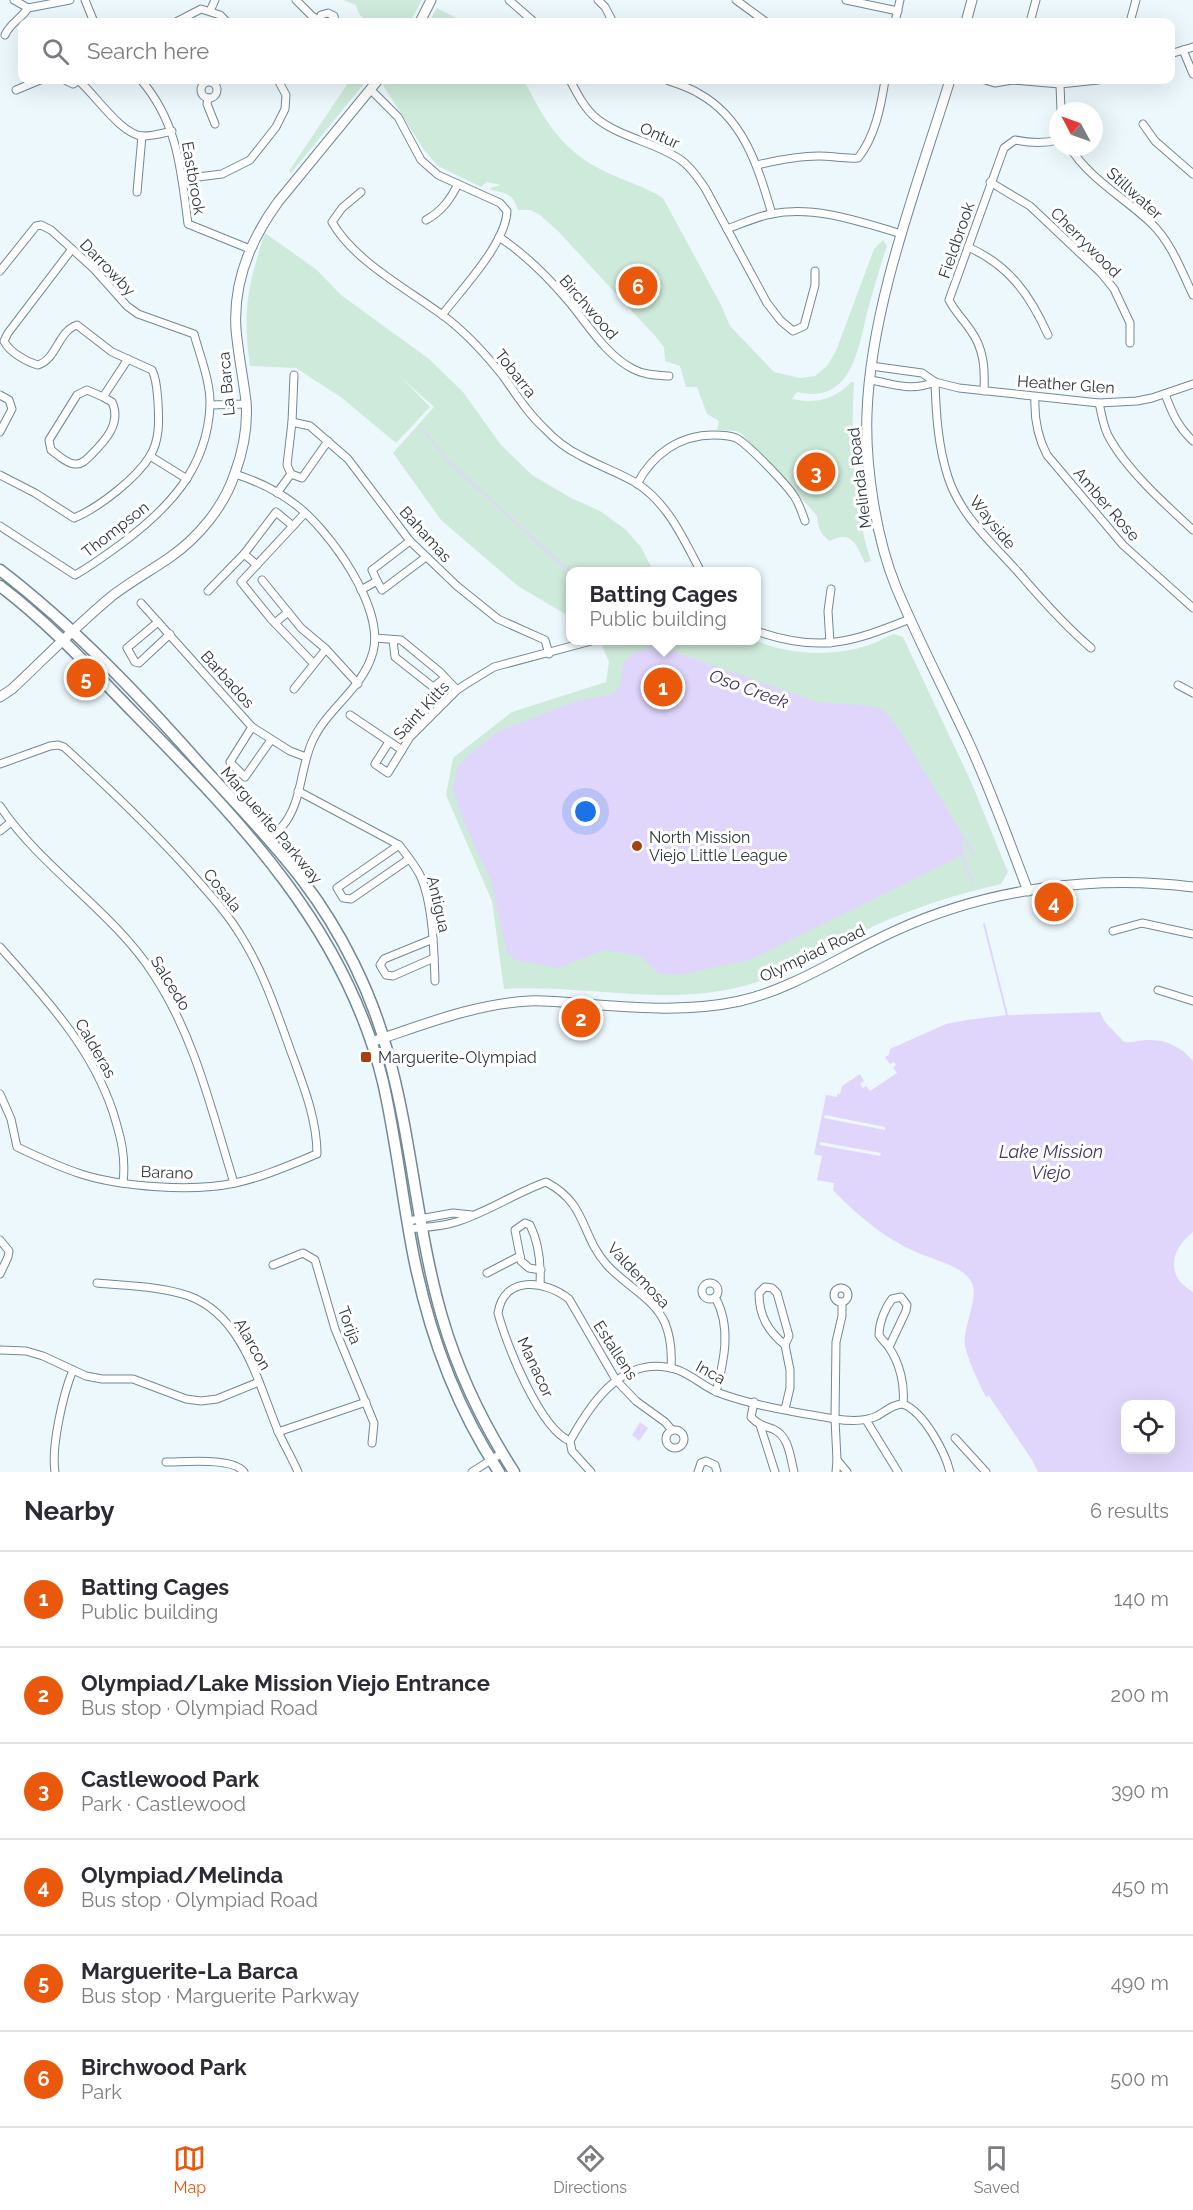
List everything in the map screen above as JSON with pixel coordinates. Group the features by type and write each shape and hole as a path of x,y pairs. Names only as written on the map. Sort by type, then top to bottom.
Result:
{"main road":[{"path":"422,18 431,0"},
{"path":"967,18 972,0"},
{"name":"La Barca","path":"0,697 12,689 118,592 170,558 202,529 218,508 235,474 242,451 246,404 236,328 236,309 243,268 250,249 266,218 278,202 374,84"},
{"name":"Melinda Road","path":"949,84 886,292 872,366 867,415 874,505 895,585 970,745 1028,891"},
{"name":"Marguerite Parkway","path":"0,570 72,632 170,730 305,883 327,918 364,986 383,1038 398,1094 433,1283 455,1357 489,1431 514,1472"},
{"name":"Marguerite Parkway","path":"0,586 62,642 165,745 266,855 304,905 331,950 346,977 371,1041 391,1119 424,1303 437,1344 461,1405 499,1472"},
{"name":"Olympiad Road","path":"371,1041 475,1008 518,1002 541,1001 669,1009 742,1000 785,986 919,920 964,906 1028,891 1104,883 1156,882 1193,887"}],"street":[{"path":"14,0 28,8"},
{"path":"20,18 28,8 37,4 70,0"},
{"path":"85,0 92,18"},
{"path":"210,11 215,0"},
{"path":"296,0 315,18"},
{"path":"509,0 529,18"},
{"path":"598,0 612,18"},
{"path":"736,0 761,18"},
{"path":"846,0 898,11"},
{"path":"896,18 900,0"},
{"path":"1031,18 1036,0"},
{"path":"1131,18 1136,0"},
{"path":"183,18 201,9 223,18"},
{"path":"320,18 321,15 328,13 334,18"},
{"path":"5,34 9,27 18,20"},
{"path":"1175,52 1193,47"},
{"path":"1183,50 1193,74"},
{"path":"16,90 30,84"},
{"path":"83,84 123,127 132,133 142,136 172,131"},
{"name":"Eastbrook","path":"144,84 172,131 188,224 250,249"},
{"path":"206,84 201,87 202,94 208,98"},
{"path":"208,98 213,97 216,93 215,86 218,84"},
{"path":"182,179 222,174 250,160 276,127 285,109 286,95 280,84"},
{"name":"Ontur","path":"572,84 584,105 610,128 681,160 695,173 767,303 781,321 793,331 804,326 815,285 815,272"},
{"path":"677,84 699,93 726,114 747,144 757,165 772,214"},
{"path":"757,165 799,158 858,158 864,150 881,107 884,84"},
{"path":"1060,84 1061,102"},
{"path":"370,89 398,117 421,160 438,175 500,203 507,211 507,220 488,256 442,315"},
{"path":"208,98 207,104 215,124"},
{"path":"1143,124 1155,141 1193,174"},
{"path":"137,192 142,136"},
{"name":"Fieldbrook","path":"984,391 983,355 972,332 955,312 949,300 1004,148 1015,140 1031,143 1049,142"},
{"name":"Stillwater","path":"1077,156 1086,167 1152,223 1164,238 1193,295"},
{"name":"Cherrywood","path":"990,182 1030,206 1101,273 1114,289 1130,323 1130,343"},
{"path":"426,219 435,215 447,203 458,184"},
{"name":"Tobarra","path":"361,192 342,208 332,222 338,234 386,277 442,315 475,345 501,374 537,422 556,440 578,455 637,484 664,508 698,567"},
{"path":"727,229 772,214 806,212 846,218 902,234"},
{"name":"Darrowby","path":"0,272 36,226 41,225 51,230 94,269 127,306 138,314 194,334"},
{"name":"Birchwood","path":"499,237 512,245 537,268 618,359 647,375 669,376"},
{"path":"969,247 987,255 1008,272 1036,307 1048,334"},
{"path":"0,475 35,493 74,518 118,489 150,456 159,423 156,381 152,370 112,352 77,325 67,331 42,364 35,365 8,347 4,341 72,249"},
{"name":"Thompson","path":"0,525 75,575 150,522 172,500 187,479 206,435 210,405 194,334"},
{"path":"103,397 128,359"},
{"name":"Heather Glen","path":"872,366 922,373 935,382 959,388 1099,403 1137,401 1193,384"},
{"path":"916,372 917,386"},
{"path":"294,375 287,465 291,474 302,478 328,441"},
{"path":"870,380 893,385 917,386 935,382"},
{"name":"Wayside","path":"935,382 937,424 942,453 949,479 963,508 1069,630 1091,648"},
{"path":"87,390 103,397 114,404 115,413 113,426 102,444 78,464 71,463 51,450 49,440 80,392 87,390"},
{"path":"1166,394 1174,417 1193,441"},
{"path":"0,395 9,400 12,406 11,414 0,432"},
{"name":"Amber Rose","path":"1035,397 1036,425 1047,455 1123,545 1193,608"},
{"path":"1099,403 1109,438 1164,503 1193,530"},
{"path":"210,405 246,404"},
{"name":"Bahamas","path":"292,422 310,426 348,459 410,541 478,604 498,619 545,640 549,654"},
{"path":"637,484 656,457 671,446 685,439 702,435 727,435 739,439 795,497 805,521"},
{"path":"150,456 187,479"},
{"path":"235,474 278,493 305,513 329,539 369,604 374,625 373,652 365,673 358,684 326,718 312,741 287,820 269,840"},
{"path":"278,493 291,474"},
{"path":"208,591 244,554 276,512 293,526"},
{"path":"305,513 242,582 275,623 313,663"},
{"path":"410,541 372,570 382,590 426,557"},
{"path":"244,554 257,565"},
{"path":"262,580 301,628 326,649 358,684"},
{"path":"361,590 377,581"},
{"path":"830,643 828,611 831,589"},
{"name":"Barbados","path":"141,603 252,727 271,740 306,757"},
{"path":"275,623 288,612"},
{"path":"761,633 784,641 830,643 850,641 910,619"},
{"path":"158,622 127,648 135,662 139,663 170,634"},
{"path":"375,638 401,640 457,690"},
{"path":"393,640 394,657 433,687 445,678"},
{"name":"Saint Kitts","path":"389,742 375,764 388,773 411,737 457,690 494,667 578,645"},
{"path":"294,689 326,649"},
{"path":"1178,685 1193,693"},
{"path":"350,715 402,750"},
{"path":"252,727 230,762 245,777 271,740"},
{"name":"Cosala","path":"0,764 50,746 64,747 175,854 223,910 255,959 270,993 305,1090 317,1138 317,1154"},
{"name":"Antigua","path":"298,790 399,845 421,878 433,939 435,981"},
{"name":"Salcedo","path":"0,806 11,822 111,923 154,974 189,1039 234,1183"},
{"path":"0,831 11,822"},
{"path":"399,845 337,888 344,898 351,899 409,859"},
{"path":"1113,931 1142,923 1193,934"},
{"path":"433,939 384,959 380,965 386,975 393,976 434,958"},
{"name":"Calderas","path":"0,947 50,1002 84,1048 109,1101 121,1138 125,1162 123,1183"},
{"path":"1158,990 1193,1001"},
{"name":"Barano","path":"0,1094 11,1119 17,1147 81,1174 123,1183 196,1187 234,1183 317,1154"},
{"name":"Valdemosa","path":"475,1215 546,1182 558,1189 570,1199 580,1214 599,1255 658,1312 669,1335 672,1350 671,1368"},
{"path":"453,1213 455,1223"},
{"path":"422,1223 453,1213 475,1215"},
{"path":"409,1225 455,1223 475,1215"},
{"path":"540,1285 541,1270 533,1232 530,1225 525,1223 515,1230 520,1256 525,1266 541,1270"},
{"path":"0,1274 9,1251 2,1240"},
{"name":"Torija","path":"273,1265 303,1253 315,1260 335,1329 374,1424 372,1443"},
{"path":"487,1273 520,1256"},
{"name":"Alarcon","path":"97,1283 171,1291 210,1307 224,1320 236,1336 259,1382 278,1432 298,1472"},
{"name":"Manacor","path":"540,1285 530,1284 509,1290 500,1303 498,1312 528,1389 555,1432 570,1441 572,1451 591,1472"},
{"name":"Estallens","path":"540,1285 560,1293 575,1306 589,1336 616,1380 636,1401 665,1422 672,1430"},
{"path":"785,1345 770,1333 766,1323 759,1300 759,1293 765,1287 772,1288 777,1293 788,1327 789,1336 785,1345 790,1370 790,1388 785,1409"},
{"path":"715,1297 721,1308 726,1340 716,1392"},
{"path":"889,1347 906,1311 907,1305 901,1297 889,1302 879,1327 879,1335 889,1347 902,1374 903,1404 909,1406 917,1415 942,1449 950,1472"},
{"path":"836,1472 834,1419 836,1341 842,1316 842,1303"},
{"path":"0,1350 26,1351 86,1376 133,1379 186,1399 201,1401 216,1399 259,1382"},
{"name":"Inca","path":"570,1441 597,1398 616,1380 641,1369 671,1368 694,1377 716,1392 848,1421 866,1420 897,1404 903,1404"},
{"path":"56,1472 55,1452 66,1390 73,1370"},
{"path":"278,1432 366,1402"},
{"path":"754,1402 751,1417 760,1425 775,1430 787,1442 794,1472"},
{"path":"866,1420 898,1472"},
{"path":"760,1425 775,1472"},
{"path":"955,1438 986,1472"},
{"path":"472,1472 502,1453"},
{"path":"837,1460 847,1472"},
{"path":"698,1472 701,1463 706,1461 715,1465 717,1472"},
{"path":"166,1462 226,1463 238,1466 244,1472"}],"green space":[{"path":"343,0 422,0 412,18 363,18 356,5"},
{"path":"437,8 456,18 431,18"},
{"path":"347,84 364,84 291,173 289,171"},
{"path":"526,84 547,121 577,154 604,171 663,198 720,303 730,326 774,372 800,378 815,376 827,366 836,351 874,249 883,240 887,246 861,340 850,370 841,382 830,390 816,394 797,392 792,399 816,401 824,399 854,382 856,495 871,561 865,563 856,545 849,538 837,538 830,541 824,536 817,516 742,434 737,431 717,430 719,421 707,414 697,387 686,387 680,366 665,361 664,347 656,337 558,231 531,210 518,210 509,195 490,188 501,185 487,182 481,187 438,166 424,150 383,85"},
{"path":"265,233 317,270 341,295 429,359 463,392 501,445 532,475 571,498 600,511 625,529 641,547 651,567 566,567 566,615 518,586 441,520 393,453 434,407 403,379 430,407 396,443 342,398 296,368 250,366 247,314 254,268"},
{"path":"894,634 903,637 972,784 1008,872 1001,884 906,912 795,967 744,986 684,995 534,988 504,989 492,901 446,795 453,758 512,712 606,682 609,662 602,645 761,645 761,642 782,649 826,653 872,644"}],"water":[{"path":"661,647 817,702 871,706 883,710 895,723 961,832 964,851 957,858 749,960 680,975 659,974 640,956 604,950 558,968 515,960 507,953 490,878 464,823 453,789 457,768 465,758 497,732 577,701 611,695 619,688 624,661 636,652"},
{"name":"Lake Mission Viejo","path":"1100,1012 1105,1022 1124,1042 1162,1041 1179,1048 1193,1061 1193,1232 1179,1247 1174,1263 1178,1278 1193,1292 1193,1472 1038,1472 989,1396 986,1397 969,1359 965,1339 974,1290 972,1283 964,1273 953,1267 915,1252 889,1238 866,1221 833,1190 834,1183 817,1180 822,1156 814,1154 826,1095 837,1097 842,1086 860,1074 864,1081 860,1084 863,1088 866,1086 870,1091 897,1073 893,1068 896,1065 894,1062 890,1064 885,1057 889,1055 890,1049 946,1024 1007,1015"},
{"path":"640,1422 648,1428 639,1441 632,1435"}],"pier":[{"path":"825,1115 885,1127 885,1130 824,1118"},
{"path":"820,1142 881,1153 880,1156 820,1145"}],"waterway":[{"name":"Oso Creek","path":"423,429 448,461 566,568"},
{"name":"Oso Creek","path":"643,645 651,650"},
{"name":"Oso Creek","path":"960,833 975,856"},
{"path":"961,854 973,883"},
{"path":"984,924 1007,1015"}],"place":[{"name":"Birchwood Park","path":"638,286"},
{"name":"Castlewood Park","path":"816,472"},
{"name":"Marguerite-La Barca","path":"86,678"},
{"name":"Batting Cages","path":"663,687"},
{"name":"North Mission Viejo Little League","path":"637,846"},
{"name":"Olympiad/Melinda","path":"1054,902"},
{"name":"Olympiad/Lake Mission Viejo Entrance","path":"581,1018"},
{"name":"Marguerite-Olympiad","path":"366,1057"}]}
